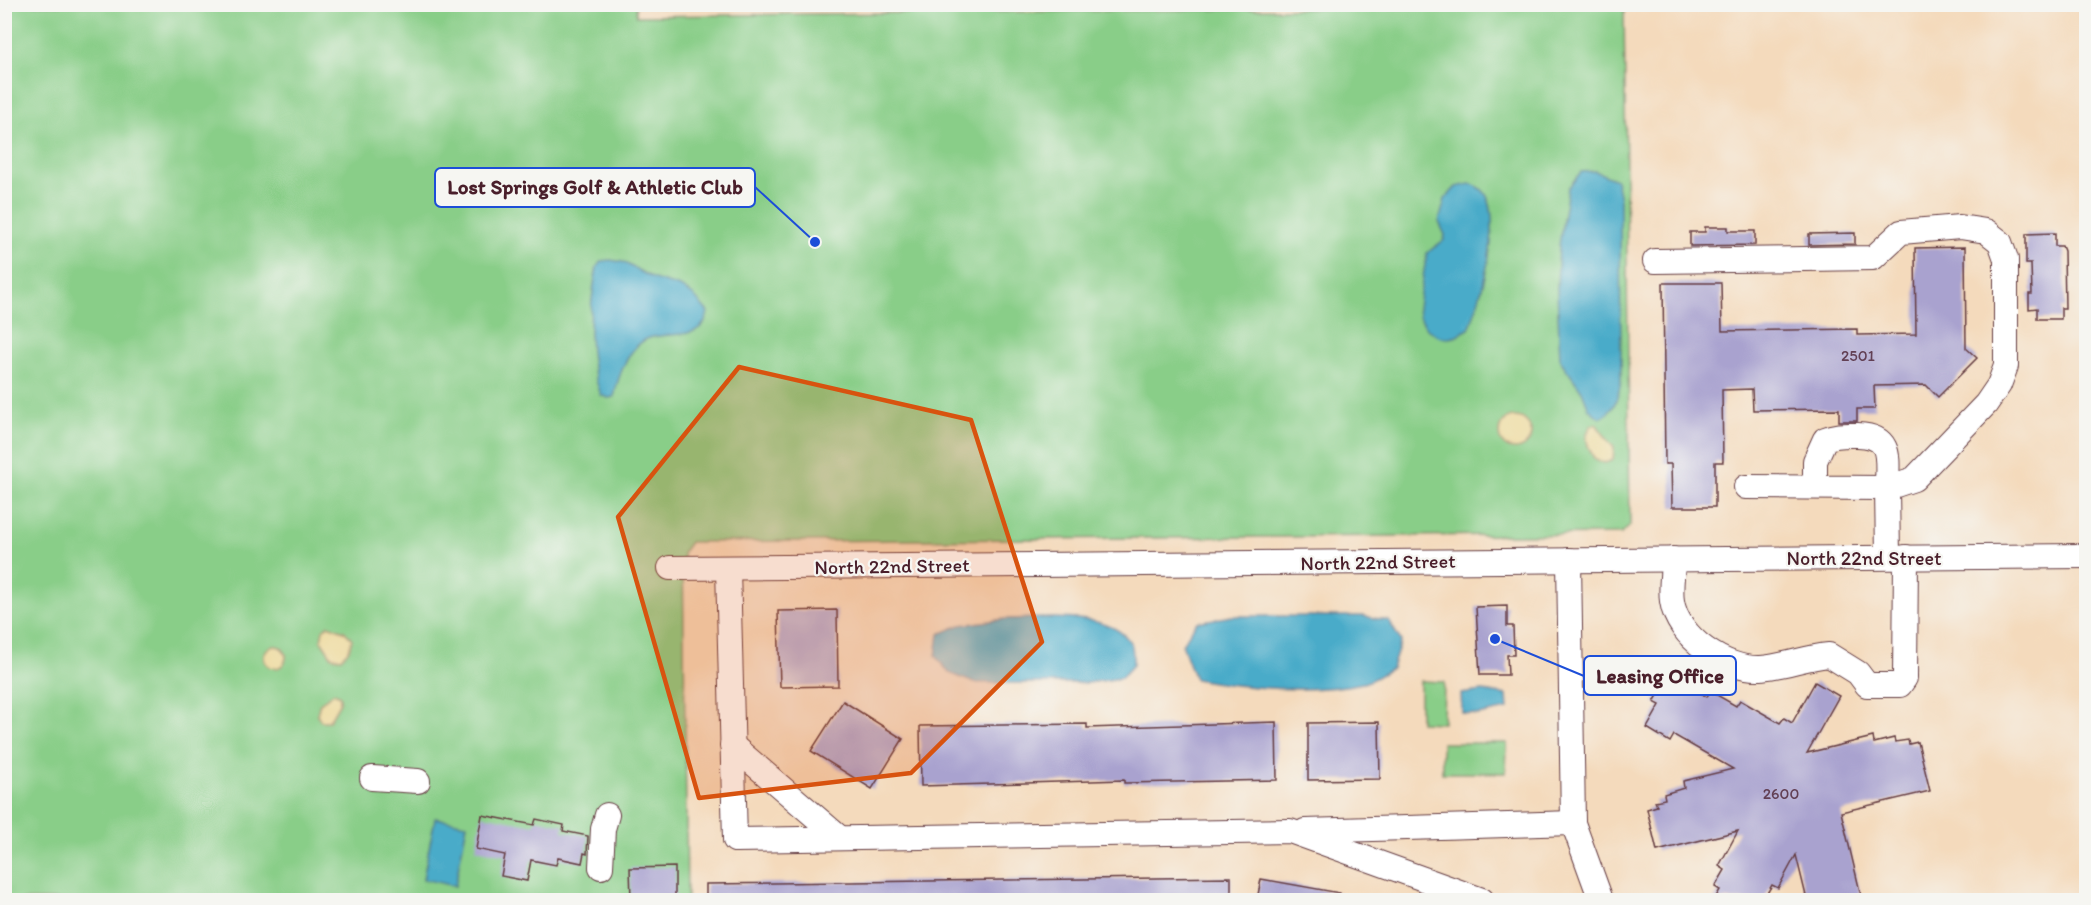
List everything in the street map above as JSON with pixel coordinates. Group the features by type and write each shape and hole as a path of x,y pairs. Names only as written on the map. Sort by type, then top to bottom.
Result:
{"street":[{"path":"1655,261 1873,258 1901,232 1960,227 1986,231 2000,242 2006,259 2006,366 1999,385 1986,404 1914,479 1887,488 1746,487"},
{"path":"1673,559 1672,601 1682,628 1707,651 1730,661 1758,668 1789,665 1829,655 1858,673 1867,685 1900,685 1905,678 1897,557 1887,488 1887,455 1884,445 1874,436 1845,435 1825,439 1815,461 1815,487"},
{"name":"North 22nd Street","path":"670,568 2086,556"},
{"path":"1569,560 1573,823 1600,900"},
{"path":"728,568 735,840 1290,831 1573,823"},
{"path":"732,745 840,838"},
{"path":"372,778 418,781"},
{"path":"601,867 603,829 607,815"},
{"path":"1290,831 1482,900"}],"highlighted area":[{"path":"739,367 971,420 1042,642 911,773 699,798 618,517"}],"green space":[{"path":"636,4 636,16 1624,5 1630,526 1621,534 690,542 683,552 687,900 5,900 5,5"},
{"path":"1420,681 1444,682 1443,723 1420,722"},
{"path":"1442,743 1507,743 1506,773 1442,773"}],"sand":[{"path":"1515,417 1527,421 1531,433 1527,445 1515,449 1503,445 1499,433 1503,421"},
{"path":"1596,424 1614,448 1613,460 1605,463 1595,460 1587,443 1588,430"},
{"path":"328,625 344,631 352,639 349,650 341,658 332,657 321,640 323,630"},
{"path":"275,646 283,649 286,657 283,665 275,668 267,665 264,657 267,649"},
{"path":"334,693 340,696 340,702 329,721 321,721 317,714 320,703"}],"water":[{"path":"1595,171 1616,180 1620,200 1621,382 1612,408 1600,418 1589,409 1582,391 1560,360 1557,288 1559,246 1568,188 1581,172"},
{"path":"1470,184 1483,191 1490,206 1492,226 1486,274 1469,329 1451,338 1439,337 1427,329 1419,316 1418,307 1427,253 1444,240 1445,235 1439,222 1445,199 1456,187"},
{"path":"601,261 623,262 654,279 680,287 692,294 708,312 700,328 693,332 649,338 635,348 625,363 614,397 608,398 601,395 596,380 592,364 590,332 597,267"},
{"path":"1232,616 1363,616 1389,621 1401,641 1392,668 1363,683 1301,689 1235,685 1195,679 1182,644 1197,622"},
{"path":"1072,618 1107,625 1120,632 1130,642 1133,650 1133,665 1121,678 1087,683 974,683 949,673 936,656 939,634 960,625 1005,619"},
{"path":"1483,691 1507,695 1508,709 1478,715 1462,713 1461,694"},
{"path":"435,818 467,824 455,886 423,879"}],"building":[{"path":"1705,227 1728,227 1728,231 1755,231 1755,245 1690,246 1690,232 1705,232"},
{"path":"1855,233 1855,244 1809,245 1809,234"},
{"path":"2055,233 2055,246 2062,246 2064,251 2065,308 2061,308 2061,319 2037,319 2037,308 2029,309 2029,294 2032,294 2031,264 2026,264 2026,234"},
{"path":"1965,247 1966,348 1977,358 1938,397 1926,385 1874,386 1875,409 1857,409 1857,421 1839,421 1839,409 1753,410 1752,389 1722,390 1723,462 1715,462 1715,507 1672,507 1671,464 1665,464 1663,283 1721,283 1722,331 1857,329 1857,335 1916,334 1915,248"},
{"path":"1507,606 1507,626 1513,626 1514,655 1507,655 1508,675 1480,675 1476,607"},
{"path":"837,610 838,686 780,687 778,611"},
{"path":"1670,675 1707,697 1710,691 1736,706 1740,700 1780,723 1784,718 1792,723 1815,682 1839,696 1807,753 1873,737 1874,743 1894,738 1895,742 1908,740 1909,744 1918,742 1930,791 1841,812 1862,900 1807,900 1796,855 1778,888 1772,885 1763,900 1714,900 1720,890 1715,887 1725,870 1719,866 1738,831 1657,851 1647,809 1657,806 1655,801 1665,799 1664,794 1684,788 1683,781 1733,769 1674,735 1670,742 1647,728 1660,705 1654,702"},
{"path":"843,701 903,739 872,789 811,751"},
{"path":"1276,722 1277,780 1124,783 1124,780 921,786 920,726 1087,724 1087,728"},
{"path":"1379,722 1380,779 1308,780 1308,723"},
{"path":"482,815 534,825 536,819 564,825 563,831 588,836 587,854 584,853 582,863 558,858 556,865 531,860 527,881 501,876 505,855 476,849"},
{"path":"675,867 675,900 631,900 630,868"},
{"path":"1231,877 1231,900 706,900 706,884"},
{"path":"1261,879 1340,893 1339,900 1257,900"}],"place":[{"name":"Lost Springs Golf & Athletic Club","path":"815,242"},
{"name":"Leasing Office","path":"1495,639"}]}
